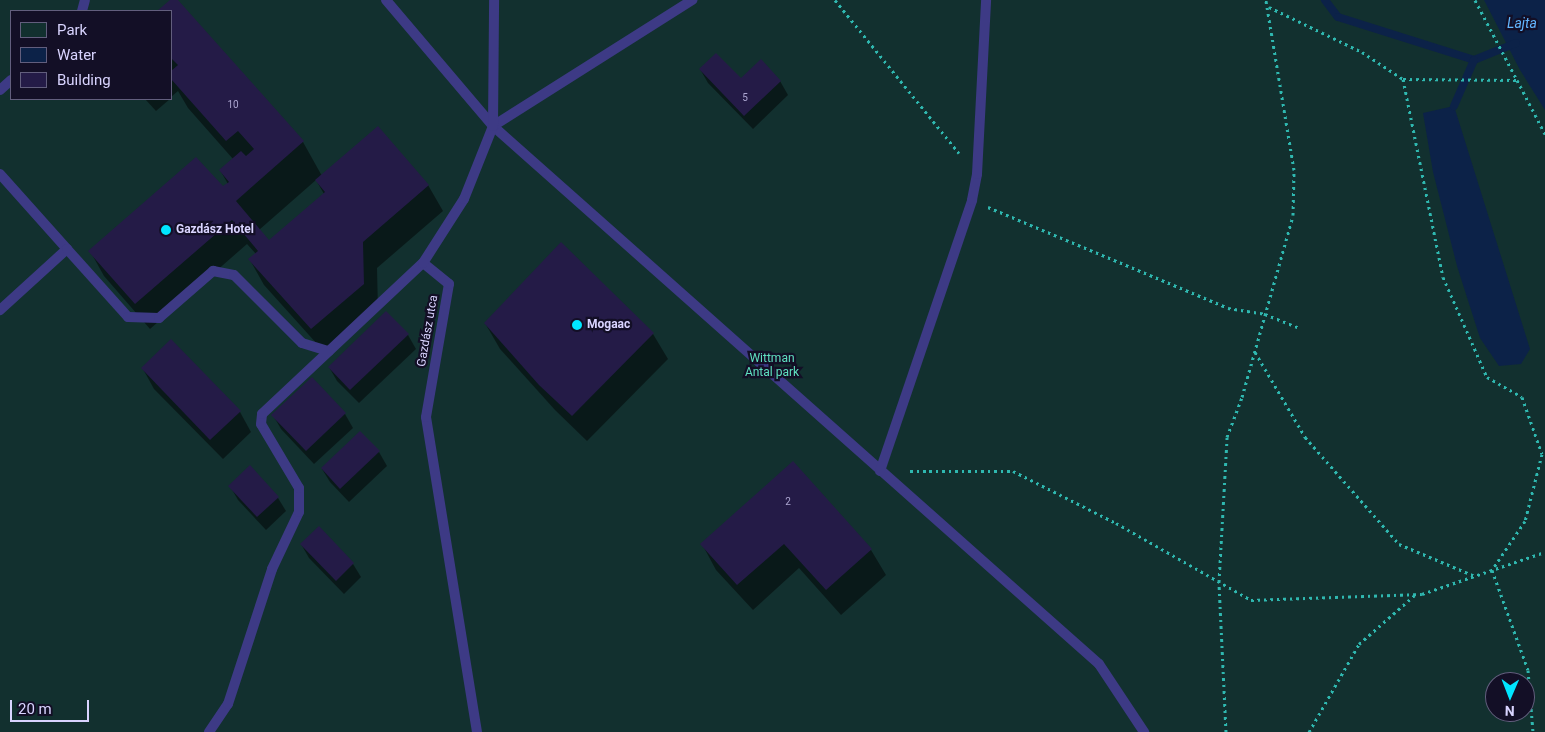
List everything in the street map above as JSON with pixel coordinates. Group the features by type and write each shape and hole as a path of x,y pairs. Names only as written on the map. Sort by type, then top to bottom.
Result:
{"lane":[{"path":"386,0 493,126 880,472 1099,664 1144,732"},
{"path":"209,732 228,704 272,569 299,512 299,488 261,424 262,414 423,263 464,199 493,126 494,0"},
{"path":"493,126 692,0"},
{"path":"880,472 972,200 977,174 986,0"},
{"path":"0,90 10,81"},
{"path":"0,174 128,317 159,318 213,271 234,275 302,343 329,351"},
{"path":"0,310 67,249"},
{"name":"Gazdász utca","path":"423,263 449,284 426,417 477,732"}],"path":[{"path":"835,0 977,174"},
{"path":"1226,732 1220,582 1227,437 1242,397 1293,215 1294,170 1266,0"},
{"path":"1476,0 1545,134"},
{"path":"1268,7 1362,52 1404,79 1517,80"},
{"path":"1404,79 1443,277 1487,377 1522,397 1542,454 1525,522 1492,570"},
{"path":"972,200 1228,308 1265,314 1299,328"},
{"path":"1254,352 1306,437 1400,544 1475,576"},
{"path":"880,472 1013,471 1116,523 1251,600 1417,594 1545,552"},
{"path":"1492,570 1528,670 1533,732"},
{"path":"1309,732 1359,644 1417,594"}],"green space":[{"name":"Wittman Antal park","path":"0,0 1542,0 1545,6 1545,732 0,732"}],"water":[{"name":"Lajta","path":"1484,0 1545,0 1545,110 1520,70"},
{"path":"1454,106 1530,349 1521,364 1499,366 1480,338 1457,266 1433,172 1423,113"}],"building":[{"name":"Gazdász Hotel","path":"170,0 178,0 304,141 236,201 269,240 325,192 315,180 378,126 429,185 363,242 364,284 311,329 248,259 258,251 232,220 135,304 88,251 196,157 223,186 229,182 219,170 241,151 246,156 254,149 238,131 226,141 172,80 172,70 178,65 172,59 172,10 158,10"},
{"path":"716,53 741,78 761,59 781,81 744,116 699,69"},
{"path":"561,242 654,333 572,416 539,385 484,323"},
{"path":"386,311 409,334 350,390 328,367"},
{"path":"171,339 241,411 210,440 141,368"},
{"path":"312,377 346,413 306,451 271,415"},
{"path":"360,431 380,451 340,489 321,468"},
{"path":"793,461 872,549 826,590 784,544 737,585 700,544"},
{"path":"250,465 279,497 257,517 228,486"},
{"path":"319,526 354,563 336,581 300,544"}],"waterway":[{"path":"1325,0 1338,17 1474,60 1516,43"},
{"path":"1454,106 1474,60"}],"place":[{"name":"Gazdász Hotel","path":"166,230"},
{"name":"Mogaac","path":"577,325"}]}
